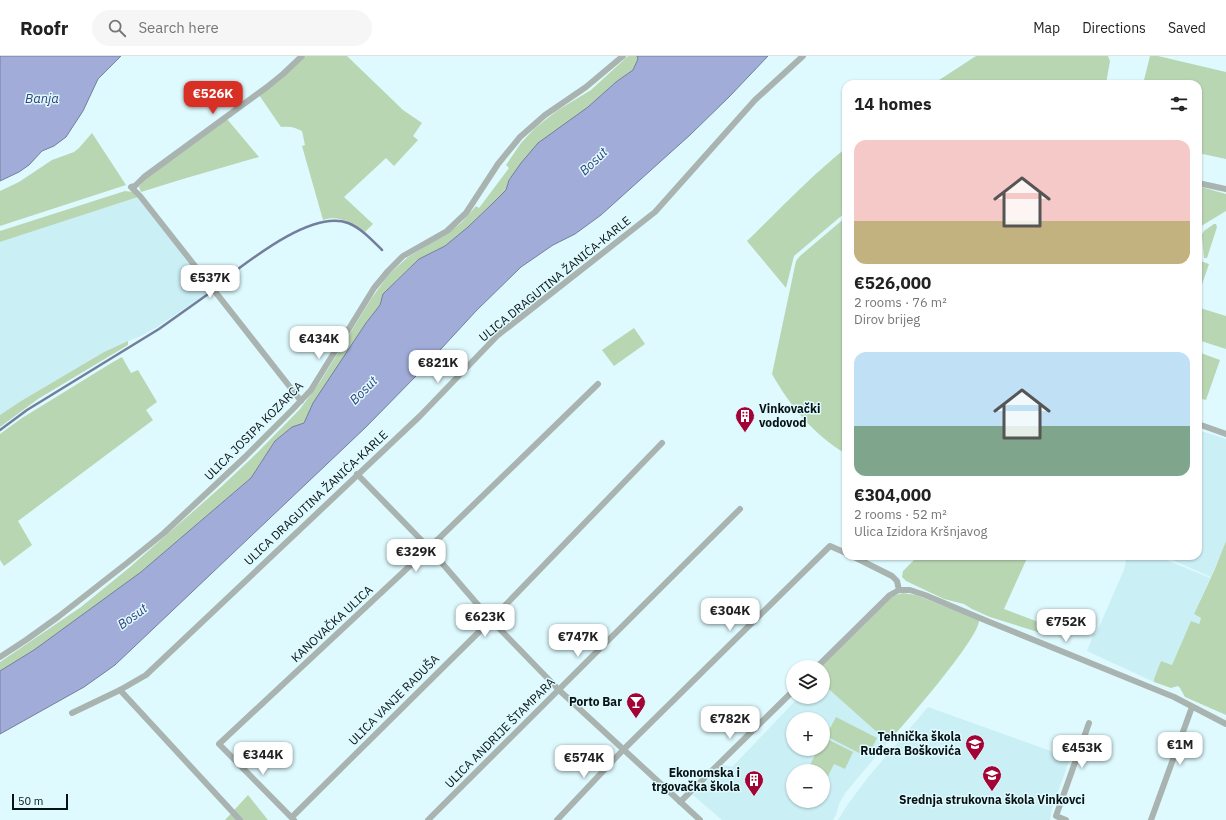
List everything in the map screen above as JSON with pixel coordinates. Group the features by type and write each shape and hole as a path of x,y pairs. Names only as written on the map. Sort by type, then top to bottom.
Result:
{"street":[{"path":"301,401 140,196 131,187 135,186 144,177 267,87 302,56"},
{"name":"ULICA JOSIPA KOZARCA","path":"0,657 58,617 164,533 245,457 311,390 374,288 388,271 403,256 446,231 466,213 498,164 520,137 545,115 592,82 623,56"},
{"name":"ULICA DRAGUTINA ŽANIĆA-KARLE","path":"72,713 120,690 146,675 420,416 497,336 655,212 755,100 803,56"},
{"path":"1202,184 1226,189"},
{"name":"KANOVAČKA ULICA","path":"293,819 219,744 429,548 598,384"},
{"path":"1202,425 1226,434"},
{"name":"ULICA VANJE RADUŠA","path":"293,819 491,620 662,444"},
{"path":"357,474 429,548 491,620 559,690 700,820"},
{"name":"ULICA ANDRIJE ŠTAMPARA","path":"428,820 740,509"},
{"path":"562,818 623,750 830,546 842,551"},
{"path":"860,560 892,576 898,581 899,590"},
{"path":"824,660 890,595 899,590 910,590 1174,697 1226,724"},
{"path":"120,690 240,820"},
{"path":"680,802 786,698"},
{"path":"1152,820 1192,707"},
{"path":"1066,820 1056,816 1089,723"}],"shaded area":[{"path":"138,197 210,291 157,327 141,336 104,352 0,415 0,242"},
{"path":"1202,431 1226,439 1226,541 1211,577 1172,560 1202,560"},
{"path":"1126,560 1167,560 1210,578 1194,614 1201,618 1198,624 1191,621 1172,665 1161,661 1154,682 1087,651 1124,570"},
{"path":"830,690 888,742 846,792 839,804 833,820 722,820 693,795 723,765 732,767 792,704 830,704"},
{"name":"Tehnička škola Ruđera Boškovića","path":"928,707 1070,758 1052,809 1050,820 838,820 869,776"}],"green space":[{"path":"306,56 347,56 403,110 422,123 413,136 418,140 394,166 386,158 344,197 373,224 365,232 340,219 329,218 323,220 302,146 305,145 302,131 292,127 281,127 259,95"},
{"path":"628,56 637,56 638,59 633,70 616,82 509,179 506,190 468,227 445,246 419,259 383,294 380,305 366,323 313,403 304,423 292,427 275,441 251,478 141,572 34,650 0,671 0,662 81,607 130,567 257,453 300,409 320,382 371,299 389,274 408,257 448,233 462,222 476,206 479,208 509,168 506,165 521,143 535,128 558,110 591,90"},
{"path":"976,56 1108,56 1110,61 1107,80 939,80"},
{"path":"1150,56 1158,56 1226,72 1226,159 1202,154 1202,80 1144,80"},
{"path":"227,119 259,157 141,192 139,187 144,180"},
{"path":"92,133 126,185 0,226 0,191 19,182 52,160 74,152"},
{"path":"842,151 842,215 794,256 786,288 747,241"},
{"path":"1202,187 1226,194 1226,211 1202,226"},
{"path":"125,191 133,192 138,197 0,242 0,231"},
{"path":"842,220 842,451 813,429 795,408 772,374 796,261"},
{"path":"1216,224 1217,227 1207,258 1204,258 1202,235 1204,231"},
{"path":"1202,261 1209,264 1202,284"},
{"path":"1202,309 1226,316 1226,349 1202,341"},
{"path":"634,328 645,344 614,366 602,350"},
{"path":"128,341 128,345 38,399 0,427 0,415 104,352"},
{"path":"1202,353 1220,360 1206,400 1202,399"},
{"path":"122,357 131,373 138,370 157,402 146,410 153,420 18,521 32,545 4,566 0,560 0,434 22,418"},
{"path":"1226,541 1226,715 1185,697 1178,686 1171,688 1154,682 1154,679 1161,661 1172,665 1191,621 1199,624 1201,618 1194,614"},
{"path":"914,560 1026,560 1004,609 1041,623 1041,633 990,617 964,604 944,599 906,581 902,577 903,571"},
{"path":"903,593 916,595 979,620 968,644 924,701 888,742 830,690 830,660 828,660 893,596"},
{"path":"836,717 877,738 867,757 830,738 830,728"},
{"path":"830,740 853,752 845,769 834,764 830,772 830,764 810,764 814,756 830,756"},
{"path":"248,795 268,820 225,820"}],"water":[{"name":"Banja","path":"0,56 121,56 98,79 83,111 66,137 54,146 42,151 29,165 19,172 0,181"},
{"name":"Bosut","path":"637,56 768,56 690,135 601,215 575,234 553,245 521,267 476,311 417,375 366,427 115,665 84,687 0,734 0,671 34,650 141,572 251,478 275,441 292,427 304,423 313,403 366,323 380,305 383,294 419,259 445,246 468,227 506,190 509,180 538,143 588,107 616,82 633,70 638,59"}],"waterway":[{"path":"217,285 261,252 298,231 316,224 333,221 348,223 362,231 382,250"},
{"path":"0,430 27,410 159,329 211,292"}],"place":[{"name":"Vinkovački vodovod","path":"745,433"},
{"name":"Porto Bar","path":"636,719"},
{"name":"Tehnička škola Ruđera Boškovića","path":"975,761"},
{"name":"Srednja strukovna škola Vinkovci","path":"992,792"},
{"name":"Ekonomska i trgovačka škola","path":"754,797"}]}
